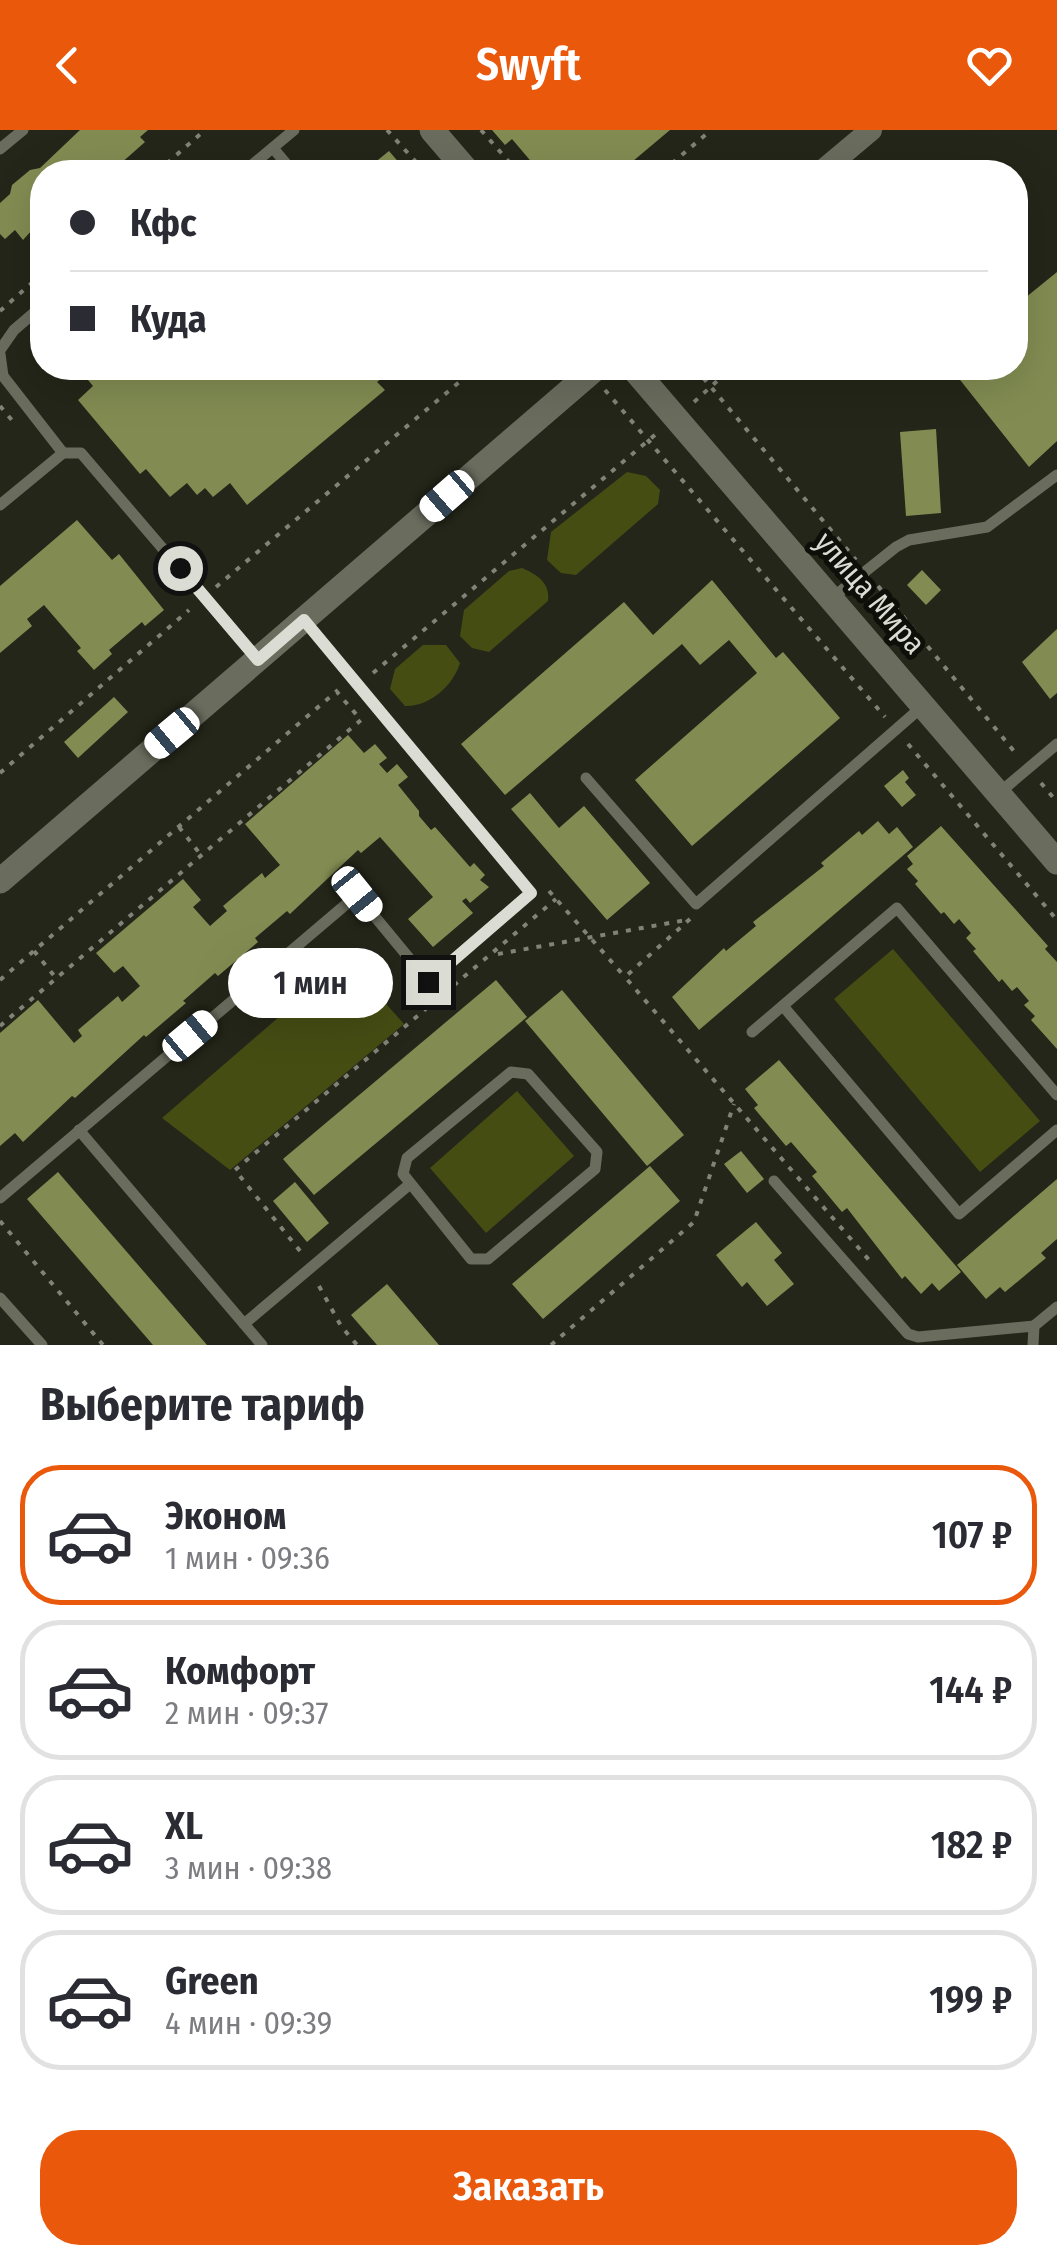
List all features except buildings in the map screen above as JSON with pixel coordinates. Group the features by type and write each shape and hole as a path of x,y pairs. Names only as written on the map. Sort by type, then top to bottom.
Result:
{"street":[{"path":"432,130 458,160"},
{"path":"836,160 871,130"},
{"path":"0,881 581,380"},
{"name":"улица Мира","path":"643,380 1057,862"}],"lane":[{"path":"0,149 23,130"},
{"path":"258,160 294,130"},
{"path":"273,148 282,160"},
{"path":"30,316 14,330 0,352 3,376 63,453"},
{"path":"0,505 63,453 81,453 258,660"},
{"path":"832,598 909,540 974,530 999,521 1057,474"},
{"path":"0,1198 357,894 428,982 531,893 304,620"},
{"path":"586,778 696,904 924,705"},
{"path":"998,793 1057,744"},
{"path":"752,1032 897,908 1057,1096"},
{"path":"783,1006 959,1214 1057,1130"},
{"path":"511,1072 528,1074 597,1152 595,1169 488,1259 472,1259 410,1184 403,1174 407,1158 511,1072"},
{"path":"79,1130 262,1345"},
{"path":"774,1181 908,1334 918,1337 1034,1326 1057,1307"},
{"path":"244,1324 410,1184"},
{"path":"0,1298 36,1343"},
{"path":"1033,1345 1034,1326"}],"path":[{"path":"171,160 205,130"},
{"path":"387,130 413,160"},
{"path":"481,130 507,160"},
{"path":"676,160 711,130"},
{"path":"0,311 30,285"},
{"path":"0,774 462,380"},
{"path":"601,380 648,441 1057,920"},
{"path":"704,380 1057,802"},
{"path":"0,980 337,692 369,677 718,380"},
{"path":"0,1026 361,720 337,692"},
{"path":"179,827 201,855"},
{"path":"357,1345 341,1326 298,1248 235,1170 556,899"},
{"path":"494,955 691,919"},
{"path":"34,951 56,978"},
{"path":"551,1345 694,1222 734,1104"},
{"path":"0,1220 103,1345"}],"green space":[{"path":"627,472 646,476 660,490 658,504 576,575 561,573 547,560 551,532"},
{"path":"522,568 542,580 548,601 489,652 472,648 460,636 464,610 509,571"},
{"path":"423,645 446,645 460,663 439,694 423,703 405,706 390,689 395,669"},
{"path":"893,949 1040,1121 980,1172 834,999"},
{"path":"346,959 404,1024 230,1170 162,1118"},
{"path":"517,1091 574,1156 486,1233 430,1168"}],"route":[{"path":"180,568 258,660 304,620 531,893 428,982"}]}
